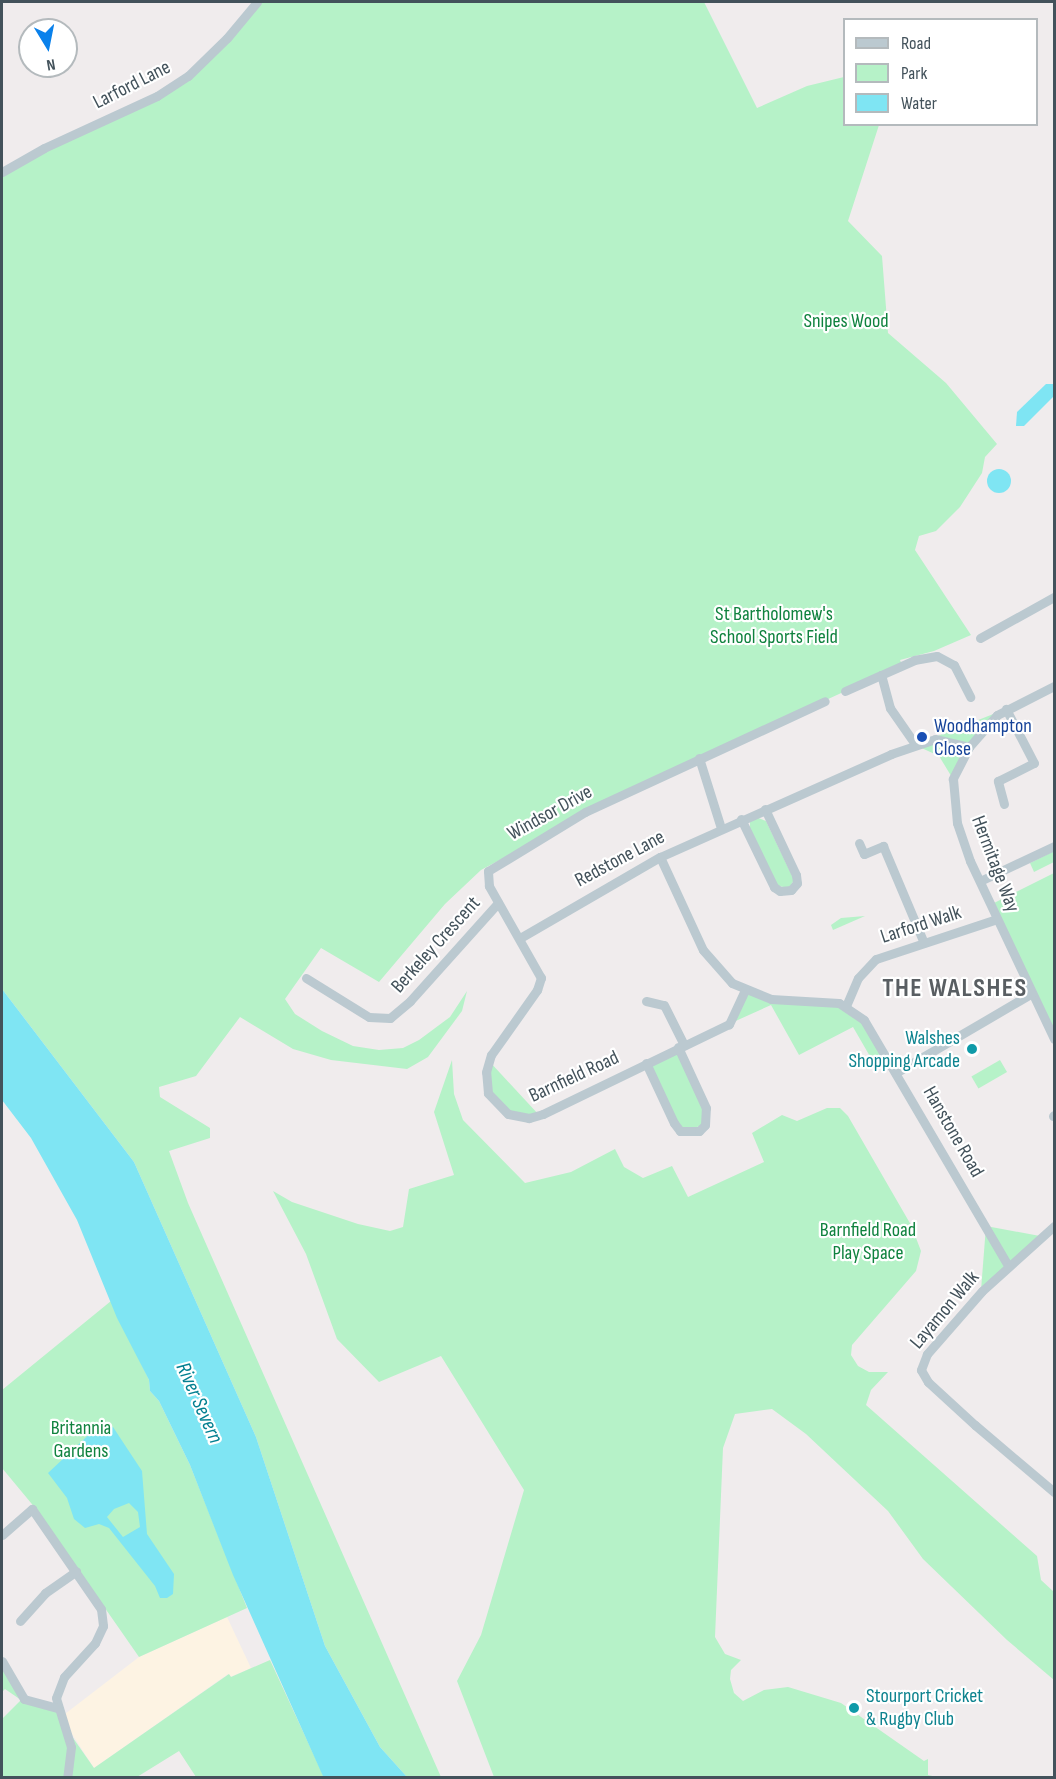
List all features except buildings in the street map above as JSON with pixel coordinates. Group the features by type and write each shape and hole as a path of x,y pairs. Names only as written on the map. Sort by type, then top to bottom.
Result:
{"street":[{"name":"Larford Lane","path":"2,172 52,144 157,96 188,76 227,38 257,2"},
{"path":"980,638 1054,597"},
{"path":"845,691 881,675 937,656 954,665 970,697"},
{"path":"881,675 890,708 915,744"},
{"path":"1004,804 998,781 1034,763 1006,709 1054,686"},
{"name":"Windsor Drive","path":"520,938 498,903 487,877 494,866 585,812 825,701"},
{"name":"Hermitage Way","path":"1006,709 969,747 953,774 954,796 962,838 997,919 1054,1039"},
{"name":"Redstone Lane","path":"520,938 660,857 741,819 915,744 941,739 969,747"},
{"path":"699,758 721,828"},
{"path":"741,819 774,887 783,892 792,890 797,883 796,875 765,809"},
{"path":"859,843 864,854 883,846 924,943"},
{"path":"980,881 1054,846"},
{"path":"660,857 703,950 722,974 745,990 771,999 821,1000 846,1006"},
{"name":"Berkeley Crescent","path":"306,978 369,1017 390,1018 410,1001 498,903"},
{"name":"Larford Walk","path":"846,1006 858,978 871,962 997,919"},
{"name":"Barnfield Road","path":"520,938 541,981 489,1061 488,1093 500,1109 518,1117 539,1115 729,1024 745,990"},
{"path":"897,1072 1032,993"},
{"path":"646,1001 664,1005 681,1046"},
{"name":"Hanstone Road","path":"846,1006 864,1020 897,1072 1008,1265"},
{"name":"Barnfield Road","path":"646,1063 680,1131 699,1131 705,1125 706,1108 681,1046"},
{"name":"Layamon Walk","path":"1054,1226 1008,1265 927,1354 921,1370 928,1382 1054,1492"},
{"path":"2,1535 32,1509 98,1602 103,1621 95,1643 59,1684 58,1708 71,1748 67,1778"},
{"path":"20,1621 45,1593 76,1571"},
{"path":"2,1661 24,1699 58,1708"}],"shaded area":[{"path":"227,1617 251,1668 230,1677 228,1674 94,1768 61,1717 139,1657"}],"green space":[{"path":"262,2 704,2 757,108 807,86 843,77 843,126 879,126 848,221 882,256 888,333 946,383 997,444 985,457 982,473 960,507 936,531 919,536 915,550 971,635 934,651 900,660 902,665 628,791 481,870 445,904 379,982 321,948 285,999 295,1014 322,1031 353,1046 379,1050 403,1048 419,1040 450,1017 467,991 462,1011 428,1057 407,1069 331,1060 293,1049 240,1017 196,1076 159,1087 160,1097 210,1128 210,1138 169,1151 188,1203 441,1777 407,1777 380,1747 325,1646 256,1437 134,1162 2,989 2,172 157,96 203,67 229,42"},
{"path":"1006,709 982,729 953,779 939,756 915,745"},
{"path":"756,817 766,821 794,880 789,888 778,886 750,829 750,822"},
{"path":"1054,851 1054,862 1034,872 1030,863"},
{"path":"1054,873 1054,1034 990,905"},
{"path":"865,916 833,930 831,925 841,918"},
{"path":"745,990 758,995 821,1000 857,1012 889,1058 875,1065 853,1027 799,1055 771,1005 729,1024"},
{"path":"678,1047 706,1108 705,1125 680,1131 646,1063"},
{"name":"Barnfield Road Play Space","path":"452,1060 454,1094 463,1120 525,1183 571,1172 615,1149 624,1167 643,1178 672,1166 688,1197 764,1162 752,1133 782,1115 797,1121 827,1108 840,1108 848,1116 911,1225 921,1251 916,1271 852,1345 851,1355 858,1366 869,1372 888,1372 871,1390 866,1405 1037,1556 1041,1580 1054,1592 1054,1680 1007,1640 923,1559 888,1511 806,1434 772,1409 735,1414 723,1448 715,1637 725,1654 741,1660 731,1670 730,1679 734,1693 743,1701 764,1690 788,1687 841,1703 924,1761 928,1759 928,1775 937,1777 494,1777 457,1681 481,1635 524,1490 441,1356 379,1382 337,1339 306,1254 273,1191 292,1202 358,1224 390,1231 403,1227 409,1189 454,1175 434,1112"},
{"path":"1000,1060 1007,1072 978,1089 971,1076"},
{"path":"489,1061 539,1115 518,1117 493,1102"},
{"path":"986,1226 1040,1236 981,1290"},
{"name":"Britannia Gardens","path":"111,1301 149,1380 150,1391 159,1401 190,1465 247,1608 139,1657 36,1509 2,1468 2,1390"},
{"path":"270,1660 324,1777 196,1777 179,1751 137,1777 2,1777 2,1719 21,1700 5,1689 2,1692 2,1661 24,1699 58,1708 64,1725 94,1768 229,1674 231,1677"}],"water":[{"path":"1046,384 1053,384 1054,396 1024,426 1016,426 1017,412"},
{"path":"999,469 1008,472 1011,481 1008,490 999,493 990,490 987,481 990,472"},
{"name":"River Severn","path":"2,989 134,1162 256,1437 325,1646 380,1747 407,1777 324,1778 233,1575 190,1465 159,1401 150,1391 149,1380 117,1318 77,1220 31,1138 2,1100"},
{"path":"105,1425 113,1427 142,1471 147,1534 174,1574 173,1594 167,1598 160,1598 155,1586 109,1528 99,1524 85,1528 74,1519 67,1498 48,1473 96,1428","holes":["129,1503 138,1512 140,1527 123,1537 107,1517 114,1509"]}],"place":[{"name":"Woodhampton Close","path":"922,737"},
{"name":"Walshes Shopping Arcade","path":"972,1049"},
{"name":"Stourport Cricket & Rugby Club","path":"854,1708"}],"district":[{"name":"THE WALSHES","path":"955,989"}],"park label":[{"name":"Snipes Wood","path":"846,321"},
{"name":"St Bartholomew's School Sports Field","path":"774,626"}]}
